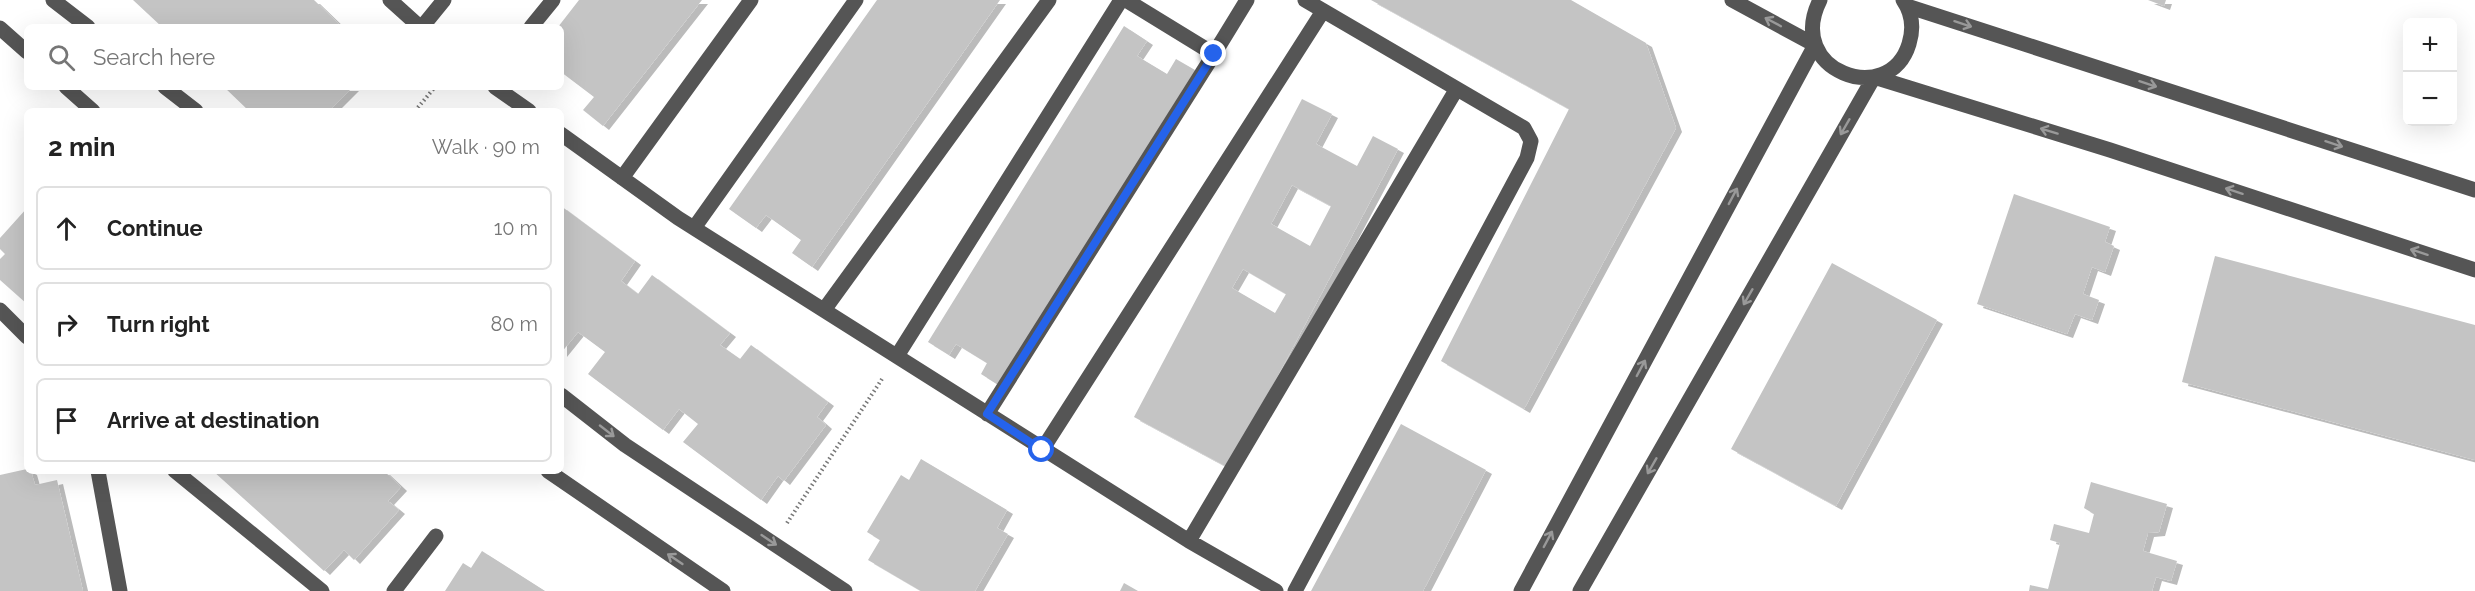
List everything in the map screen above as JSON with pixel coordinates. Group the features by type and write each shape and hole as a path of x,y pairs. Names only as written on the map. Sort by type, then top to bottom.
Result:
{"street":[{"path":"53,0 84,24"},
{"path":"390,0 418,24"},
{"path":"424,24 444,0"},
{"path":"533,24 553,0"},
{"path":"622,178 751,0"},
{"path":"694,228 856,0"},
{"path":"824,310 1049,0"},
{"path":"897,356 1121,0"},
{"path":"1126,0 1214,54"},
{"path":"987,414 1247,0"},
{"path":"1295,591 1527,158 1531,141 1524,128 1305,0"},
{"path":"1732,0 1815,45"},
{"path":"1820,0 1814,12 1812,29 1815,45 1822,58 1838,71 1859,78 1874,77 2110,150 2475,270"},
{"path":"1580,591 1874,77 1899,62 1907,49 1912,36 1912,21 1905,3"},
{"path":"1905,3 2475,190"},
{"path":"1042,450 1323,11"},
{"path":"0,28 24,49"},
{"path":"1521,591 1815,45"},
{"path":"69,90 90,108"},
{"path":"169,90 192,108"},
{"path":"499,90 525,108"},
{"path":"1189,541 1456,90"},
{"path":"564,136 694,228 1042,450 1189,541 1276,591"},
{"path":"0,310 24,334"},
{"path":"564,397 626,445 845,591"},
{"path":"99,474 120,591"},
{"path":"179,474 322,591"},
{"path":"552,474 723,591"},
{"path":"394,591 436,536"}],"path":[{"path":"418,108 432,90"},
{"path":"774,543 897,356"}],"building":[{"path":"133,0 314,0 339,24 159,24"},
{"path":"579,0 702,0 603,126 583,110 594,97 564,74 564,24 560,24"},
{"path":"877,0 1000,0 812,267 792,253 801,240 766,215 756,228 729,209"},
{"path":"1371,0 1571,0 1646,43 1676,128 1524,409 1441,361 1569,109"},
{"path":"2148,0 2166,0 2164,6"},
{"path":"1124,26 1147,41 1137,56 1167,74 1176,59 1195,70 1000,386 981,374 987,363 956,344 949,355 928,342"},
{"path":"227,90 350,90 332,108 246,108"},
{"path":"1302,99 1332,114 1316,144 1357,166 1373,136 1398,149 1229,468 1134,417","holes":["1292,185 1331,206 1310,246 1271,224","1243,269 1286,294 1275,313 1232,288"]},
{"path":"2014,194 2110,227 2105,242 2114,246 2105,272 2092,267 2083,294 2099,300 2092,320 2075,314 2067,334 1977,304"},
{"path":"564,208 635,261 621,281 638,294 652,275 730,333 720,345 740,359 751,345 828,402 817,417 826,425 784,481 778,476 761,500 683,442 698,424 679,409 663,430 588,374 605,352 578,332 564,349"},
{"path":"24,211 24,301 0,280 0,259 5,254 0,249 0,238"},
{"path":"2215,256 2475,325 2475,460 2182,382"},
{"path":"1832,263 1937,320 1836,506 1731,449"},
{"path":"1401,424 1486,470 1423,591 1311,591"},
{"path":"921,459 1007,510 997,528 1008,534 975,591 921,591 868,560 880,540 867,532 901,475 909,480"},
{"path":"24,470 24,474 32,474 35,485 57,480 83,591 0,591 0,475"},
{"path":"216,474 387,474 401,487 388,501 399,510 354,560 344,550 324,571"},
{"path":"2091,482 2167,504 2159,532 2148,533 2143,551 2177,561 2171,581 2156,577 2152,591 2029,591 2030,585 2048,589 2060,543 2050,540 2054,524 2089,533 2094,514 2084,508"},
{"path":"482,551 545,591 445,591 463,563 471,568"},
{"path":"1124,583 1138,591 1120,591"}],"route":[{"path":"1042,450 987,414 1214,54"}]}
